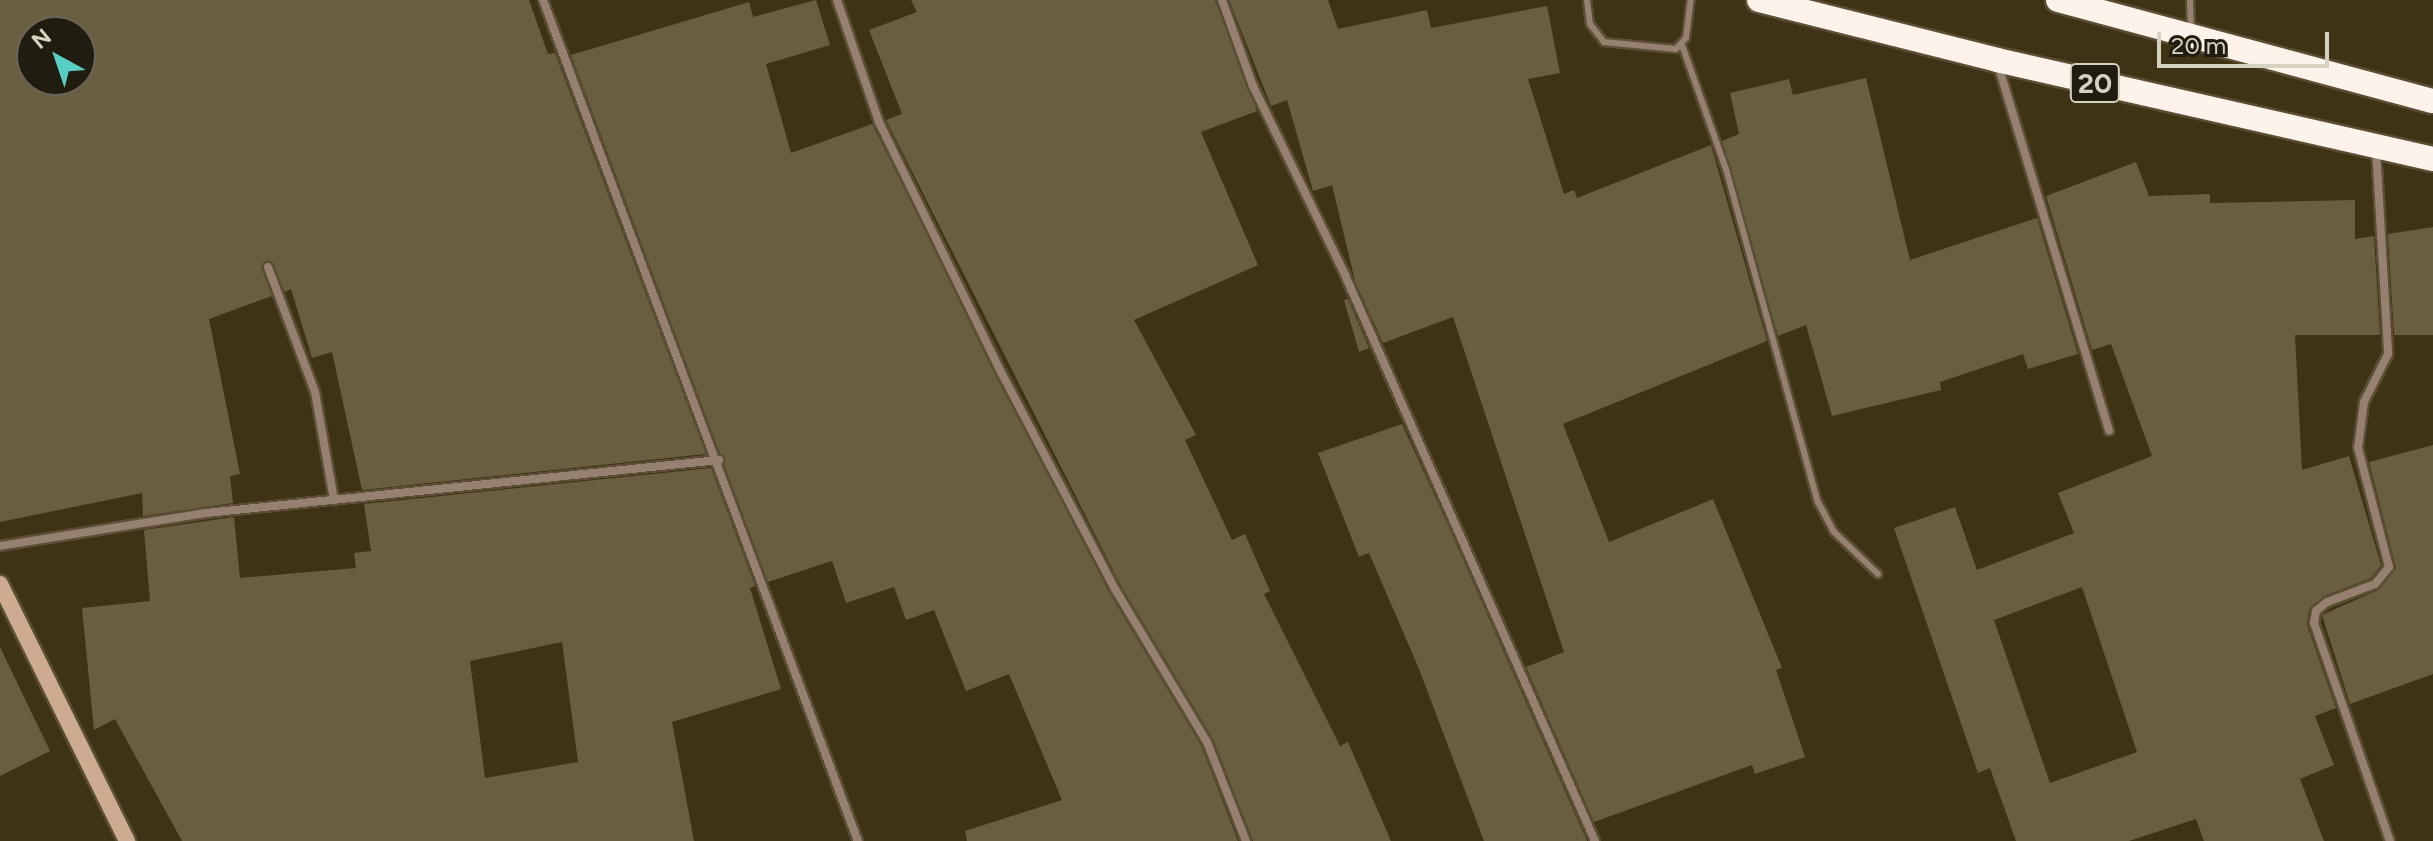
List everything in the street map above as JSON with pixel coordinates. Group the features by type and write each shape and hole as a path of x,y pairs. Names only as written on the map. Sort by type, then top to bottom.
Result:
{"highway":[{"name":"20","path":"1759,0 1997,60 2433,159"},
{"name":"20","path":"2058,0 2191,33 2433,101"}],"street":[{"path":"543,0 719,460 858,841"},
{"path":"837,0 879,122 1051,468 1207,742 1246,841"},
{"path":"1222,0 1253,86 1345,275 1595,841"},
{"path":"1997,60 2109,431"},
{"path":"2376,148 2388,354 2357,425 2358,448 2389,567 2375,584 2327,602 2316,611 2314,623 2390,841"},
{"path":"268,267 315,392 334,500"},
{"path":"0,546 122,523 719,460"},
{"path":"0,584 127,841"}],"lane":[{"path":"1587,0 1590,24 1604,42 1676,49 1682,45"},
{"path":"1691,0 1682,45 1726,169 1818,502 1834,532 1878,574"},
{"path":"2190,0 2191,33"}],"building":[{"path":"0,0 529,0 548,54 555,53 706,454 362,490 332,352 312,358 291,289 285,292 268,260 261,267 272,296 209,319 240,474 230,476 233,503 143,516 142,493 0,522"},
{"path":"816,0 830,45 766,64 791,153 872,124 1109,592 1201,745 1238,841 967,841 965,831 1062,800 1009,674 966,691 934,610 906,620 894,587 846,603 832,561 768,582 571,55 749,2 753,17"},
{"path":"911,0 1215,0 1257,111 1201,132 1258,265 1134,320 1196,435 1185,440 1232,540 1245,534 1270,591 1264,594 1340,746 1348,742 1391,841 1253,841 1213,739 1121,586 886,120 902,114 869,30 917,12"},
{"path":"1229,0 1328,0 1338,29 1427,10 1431,28 1547,6 1560,73 1528,79 1564,194 1574,190 1577,198 1711,145 1767,341 1563,424 1609,542 1713,499 1782,668 1776,670 1805,757 1755,774 1752,765 1594,822 1526,667 1564,652 1453,317 1383,343 1355,281 1332,185 1313,191 1287,100 1271,106"},
{"path":"1866,78 1910,260 2037,218 2078,354 2028,369 2023,354 1940,382 1941,390 1832,416 1806,325 1778,336 1722,141 1739,134 1730,93 1789,79 1793,95"},
{"path":"2136,162 2149,196 2210,194 2210,203 2355,200 2355,239 2374,236 2380,335 2295,335 2302,470 2349,456 2381,565 2371,578 2324,596 2309,610 2307,625 2336,708 2315,716 2334,765 2300,779 2324,841 2204,841 2196,819 2129,841 2016,841 1990,768 1978,773 1894,528 1955,507 1977,570 2074,533 2058,493 2152,456 2111,344 2092,350 2046,196","holes":["2082,587 2137,752 2050,783 1994,620"]},
{"path":"2433,227 2433,335 2394,335 2388,234"},
{"path":"1348,299 1369,348 1359,352 1344,300"},
{"path":"1402,424 1587,841 1484,841 1419,669 1369,553 1359,557 1318,453"},
{"path":"2433,445 2433,674 2350,704 2322,615 2378,590 2396,568 2369,462"},
{"path":"711,468 755,586 750,588 781,689 672,722 694,841 182,841 115,719 94,730 82,608 150,601 144,530 234,517 240,578 356,568 354,553 371,551 364,504","holes":["562,642 578,762 485,778 470,661"]},
{"path":"0,647 50,751 0,776"}]}
